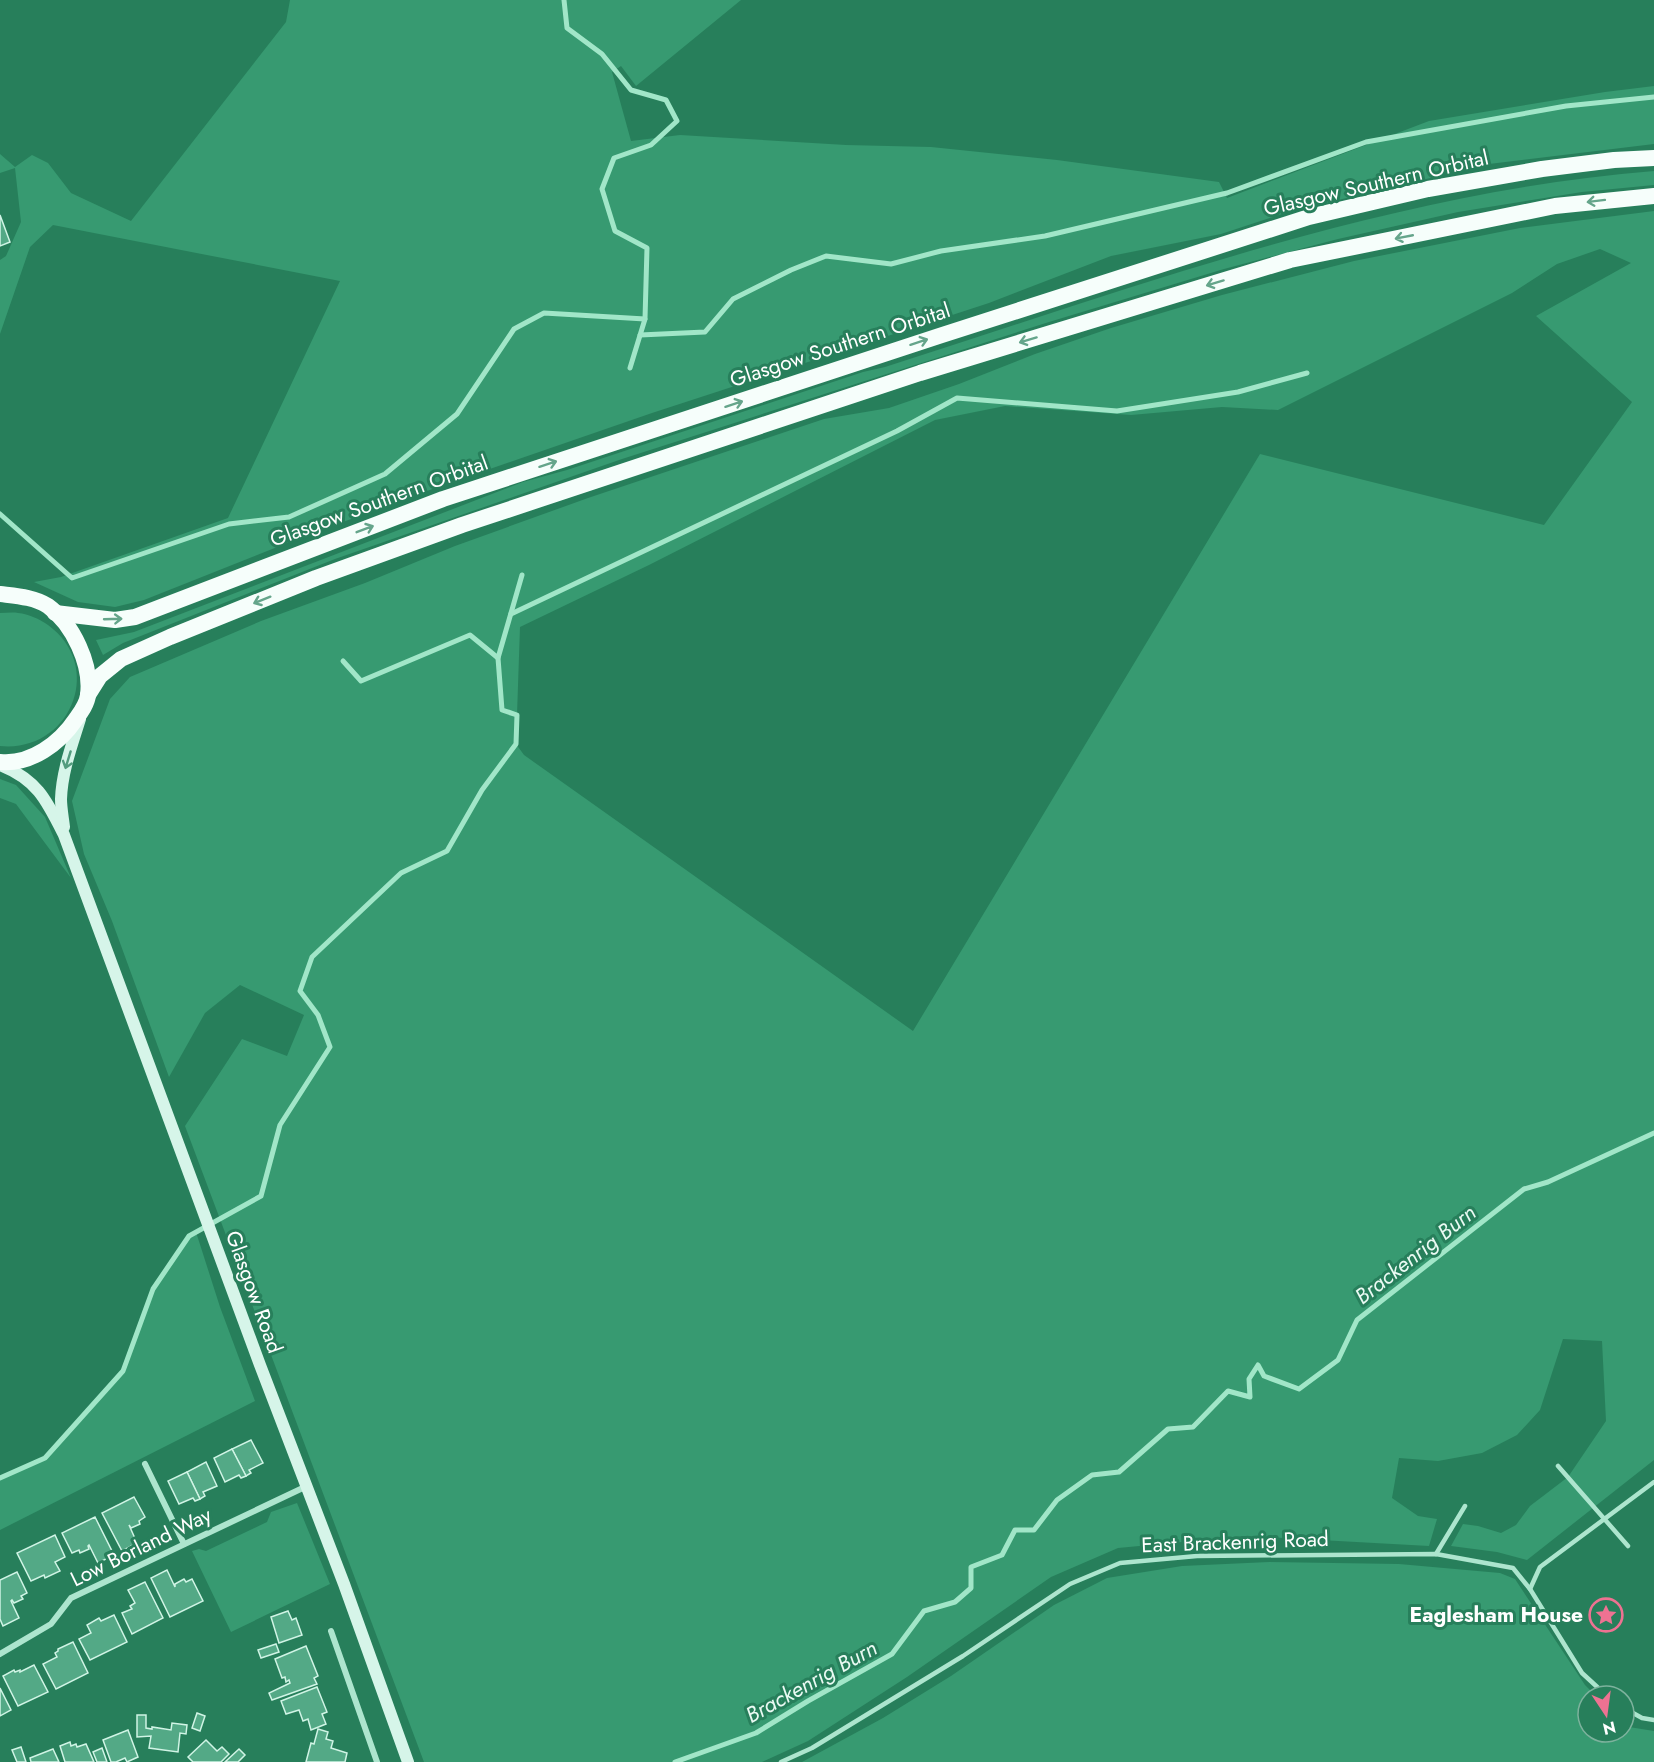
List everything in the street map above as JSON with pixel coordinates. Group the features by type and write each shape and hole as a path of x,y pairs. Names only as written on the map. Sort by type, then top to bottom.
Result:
{"highway":[{"name":"Glasgow Southern Orbital","path":"55,613 115,620 135,617 443,499 1309,217 1428,189 1542,169 1614,160 1654,158"},
{"path":"0,763 21,760 48,748 60,739 70,728 100,675 121,659 316,578 462,525 920,373 1290,260 1555,206 1654,196"},
{"path":"0,594 21,596 48,606 72,632 87,672 87,699"}],"main road":[{"name":"Glasgow Road","path":"64,835 61,800 65,768 87,699"},
{"name":"Glasgow Road","path":"0,763 29,780 38,789 48,801 64,835 408,1762"}],"street":[{"path":"145,1464 184,1544"},
{"name":"Low Borland Way","path":"0,1654 51,1623 71,1598 307,1486"},
{"path":"331,1630 377,1762"}],"lane":[{"path":"1558,1466 1628,1546"},
{"path":"1530,1590 1540,1567 1654,1482"},
{"path":"1436,1554 1465,1506"},
{"name":"East Brackenrig Road","path":"781,1762 813,1748 953,1662 1070,1584 1120,1563 1197,1556 1436,1554 1513,1568 1530,1590 1582,1673 1594,1684"},
{"path":"1636,1715 1654,1720"}],"green space":[{"path":"290,0 741,0 636,86 621,66 612,72 631,141 680,135 846,145 931,147 1057,160 1219,182 1227,198 1429,121 1654,86 1654,144 1489,164 1288,212 1221,234 1111,256 989,303 652,413 438,487 305,536 144,600 115,607 78,602 34,582 61,577 228,518 340,281 53,225 30,247 0,334 0,260 6,256 21,222 15,168 0,173 0,154 15,167 32,155 48,163 71,193 131,221 286,22"},
{"path":"1654,171 1654,185 1582,192 1458,212 1338,239 1224,269 1049,322 622,459 335,559 123,643 103,655 96,640 134,632 523,482 567,470 863,372 885,367 1169,275 1361,221 1458,199 1555,182"},
{"path":"1654,211 1654,1460 1527,1560 1497,1552 1451,1546 1463,1524 1501,1533 1516,1525 1530,1506 1568,1477 1606,1421 1602,1341 1563,1339 1540,1410 1517,1435 1482,1453 1438,1461 1399,1458 1392,1498 1418,1516 1437,1519 1429,1546 1245,1536 1118,1548 1051,1577 907,1677 808,1741 762,1762 424,1762 185,1126 242,1039 287,1056 304,1015 240,985 205,1013 169,1077 112,921 84,854 72,801 110,699 130,677 261,621 365,583 455,546 588,498 824,419 889,408 1111,328 1222,295 1354,261 1520,228","holes":["1600,249 1631,263 1536,316 1632,402 1544,525 1260,454 913,1031 524,755 516,744 520,627 649,565 935,420 1005,406 1131,415 1222,407 1278,410 1512,293 1557,264"]},
{"path":"0,613 26,614 48,625 65,643 75,663 77,684 72,704 61,722 45,736 25,745 0,746"},
{"path":"0,779 16,785 45,817 71,878 16,804 0,798"},
{"path":"196,1232 220,1307 255,1401 0,1530 0,1478 45,1458 123,1371 153,1289 189,1236"},
{"path":"297,1503 330,1584 231,1632 192,1551 199,1549 206,1551 267,1522 271,1512"},
{"path":"1269,1562 1399,1564 1500,1573 1515,1579 1584,1684 1576,1684 1576,1744 1636,1744 1636,1728 1654,1731 1654,1762 802,1762 883,1718 951,1676 1054,1605 1107,1578 1182,1566"}],"building":[{"path":"0,215 10,242 0,246"},
{"path":"251,1440 263,1463 249,1470 251,1473 246,1476 232,1449"},
{"path":"232,1449 246,1476 241,1478 239,1475 225,1482 214,1458"},
{"path":"206,1462 217,1486 203,1492 205,1496 200,1499 187,1472"},
{"path":"187,1472 200,1499 195,1501 193,1498 179,1504 168,1481"},
{"path":"134,1497 145,1517 139,1521 140,1524 131,1528 129,1525 137,1543 122,1551 102,1513"},
{"path":"95,1517 114,1555 98,1563 89,1545 89,1549 80,1553 79,1550 72,1553 62,1533"},
{"path":"55,1535 65,1557 55,1562 60,1571 31,1581 17,1553"},
{"path":"167,1570 175,1587 175,1584 184,1579 186,1582 192,1579 203,1601 170,1617 151,1578"},
{"path":"17,1572 27,1593 21,1596 23,1599 14,1603 11,1601 19,1618 3,1626 0,1619 0,1580"},
{"path":"145,1582 163,1618 132,1634 122,1613 132,1609 130,1606 135,1603 128,1590"},
{"path":"288,1611 292,1620 296,1618 302,1635 279,1643 271,1617"},
{"path":"114,1615 127,1642 90,1660 79,1639 91,1633 87,1625 99,1618 101,1621"},
{"path":"73,1642 88,1673 56,1689 43,1664 57,1657 55,1653 58,1649"},
{"path":"276,1644 279,1652 261,1658 258,1650"},
{"path":"306,1646 318,1676 314,1678 317,1684 272,1700 269,1693 290,1683 289,1680 286,1682 285,1677 282,1678 275,1659"},
{"path":"34,1665 48,1692 18,1706 3,1676 14,1670 15,1672 20,1670 20,1672"},
{"path":"317,1687 327,1712 322,1714 326,1724 311,1730 308,1719 303,1721 299,1710 286,1714 281,1701"},
{"path":"0,1688 11,1710 0,1716"},
{"path":"197,1713 205,1716 200,1731 192,1728"},
{"path":"137,1715 146,1715 146,1728 171,1730 172,1723 187,1725 186,1734 180,1733 178,1752 149,1748 151,1736 137,1737"},
{"path":"318,1729 328,1732 326,1739 333,1741 331,1748 347,1753 345,1762 306,1762"},
{"path":"128,1730 138,1757 127,1762 125,1758 111,1762 103,1740"},
{"path":"206,1740 217,1751 222,1747 229,1754 221,1762 193,1762 188,1757"},
{"path":"70,1742 71,1746 76,1744 77,1747 86,1744 94,1762 65,1762 60,1746"},
{"path":"21,1747 26,1762 17,1762 12,1750"},
{"path":"102,1748 107,1762 97,1762 93,1752"},
{"path":"53,1749 59,1762 31,1762 30,1758"},
{"path":"239,1749 245,1755 238,1762 225,1762"}],"waterway":[{"path":"564,0 567,28 602,54 631,90 666,100 677,121 651,145 614,158 602,189 615,231 647,248 645,319 630,368"},
{"path":"640,335 705,332 733,299 791,270 826,256 891,264 941,251 1045,236 1227,193 1366,142 1566,106 1654,97"},
{"path":"0,514 72,578 229,524 289,517 385,474 457,414 514,329 544,313 645,319"},
{"path":"511,614 897,431 957,398 1117,411 1238,392 1307,373"},
{"path":"0,1478 45,1458 123,1371 153,1289 189,1236 261,1196 280,1125 330,1047 318,1015 300,991 312,957 401,873 447,851 482,790 516,744 517,715 502,710 498,658 522,575"},
{"path":"343,661 361,681 470,635 498,658"},
{"name":"Brackenrig Burn","path":"675,1762 756,1733 892,1654 924,1611 955,1602 971,1588 971,1567 1002,1555 1015,1530 1034,1530 1057,1500 1092,1475 1119,1472 1168,1429 1193,1427 1228,1391 1250,1397 1249,1379 1258,1365 1264,1376 1299,1389 1338,1360 1357,1320 1524,1189 1548,1182 1654,1133"}],"place":[{"name":"Eaglesham House","path":"1606,1615"}]}
